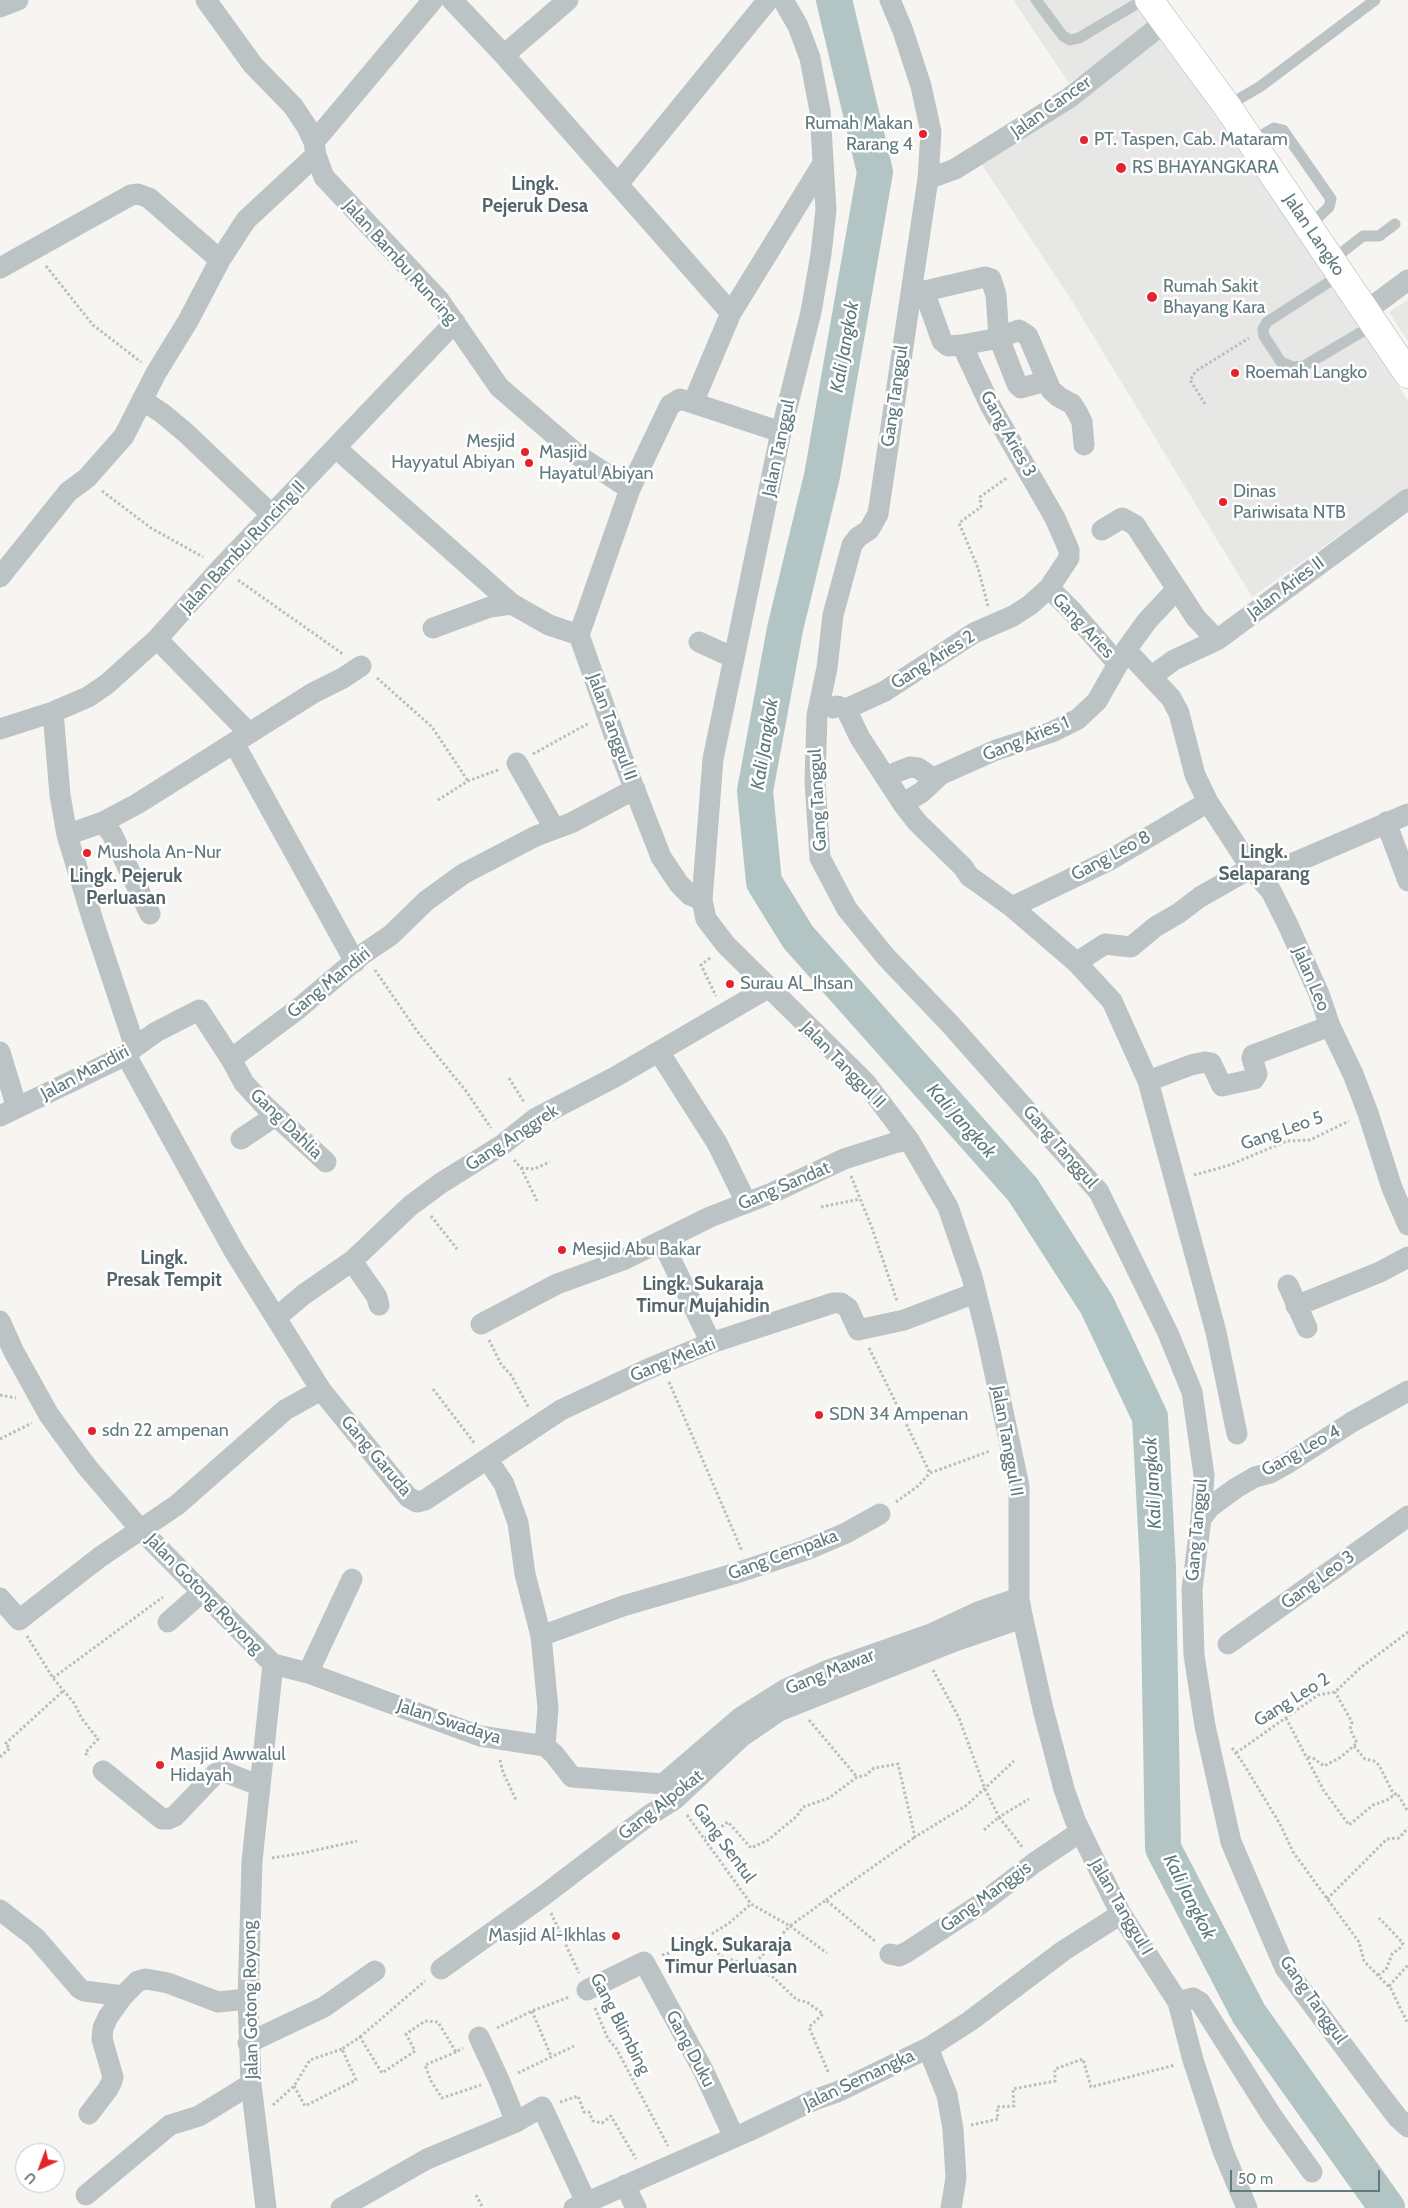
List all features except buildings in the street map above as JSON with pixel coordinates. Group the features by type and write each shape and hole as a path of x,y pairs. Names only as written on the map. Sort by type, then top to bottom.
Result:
{"main road":[{"name":"Jalan Langko","path":"1150,0 1227,106 1408,374"}],"street":[{"path":"0,6 18,0"},
{"name":"Jalan Bambu Runcing","path":"206,0 253,65 293,106 307,127 324,177 439,300 484,368 499,387 579,456 630,489"},
{"path":"0,577 68,492 87,478 124,436 156,373 188,321 220,260 246,220 315,149 433,0"},
{"path":"452,0 504,55 731,313"},
{"path":"504,55 568,0"},
{"path":"618,184 768,0"},
{"name":"Jalan Tanggul","path":"702,900 713,759 781,432 811,312 826,210 820,111 810,58 798,26 783,0"},
{"name":"Gang Tanggul","path":"890,0 903,31 921,86 931,132 928,179 918,293 905,326 878,514 869,530 858,537 852,546 833,615 827,668 831,712 814,782 820,858 847,909 886,957 950,1024 1099,1192 1168,1333 1192,1392 1204,1475 1201,1520 1192,1589 1194,1655 1205,1726 1231,1842 1285,1968 1398,2118 1408,2127"},
{"name":"Jalan Cancer","path":"928,179 962,164 1069,98 1165,22"},
{"path":"693,404 731,313 822,165"},
{"path":"0,268 131,195 138,194 149,198 220,260"},
{"path":"999,338 948,346 942,341 918,293 985,277 992,280 996,295 999,338 1019,386 1024,387 1046,381 1051,390 1072,404 1082,422 1084,445"},
{"path":"1370,318 1408,280"},
{"name":"Jalan Bambu Runcing II","path":"0,730 53,712 88,697 107,684 157,640 220,569 455,322"},
{"name":"Gang Aries 3","path":"962,345 991,407 1055,518 1069,550 1069,558 1049,588"},
{"path":"336,448 512,604 549,625 579,634 630,489 670,404 680,398 693,404 781,432"},
{"path":"142,400 162,413 186,433 272,515"},
{"name":"Jalan Aries II","path":"1152,676 1174,660 1217,640 1408,500"},
{"path":"1102,530 1122,518 1135,525 1196,618 1217,640"},
{"name":"Gang Aries 2","path":"831,712 885,690 974,633 1013,616 1030,605 1049,588"},
{"name":"Gang Aries","path":"1049,588 1122,657 1152,676 1171,698 1178,713 1186,748"},
{"name":"Gang Aries","path":"1122,657 1147,621 1177,589"},
{"path":"433,628 490,607 512,604"},
{"name":"Jalan Tanggul II","path":"579,634 661,857 679,884 690,895 702,900 706,919 726,945 866,1083 909,1140 948,1207 959,1235 975,1293 1019,1486 1021,1608"},
{"path":"157,640 242,738 359,958"},
{"path":"699,642 734,658"},
{"name":"Gang Aries 1","path":"902,804 922,792 934,779 996,750 1052,732 1078,719 1097,701 1122,657"},
{"path":"67,836 103,822 137,804 361,666"},
{"name":"Jalan Mandiri","path":"8,1112 130,1051 67,836 60,794 53,712"},
{"path":"831,712 860,738 902,804 917,822 963,867 969,876 1012,907 1076,962 1112,1001 1148,1081 1216,1332 1237,1434"},
{"name":"Jalan Leo","path":"1186,748 1195,775 1208,802 1271,891 1288,924 1319,994 1330,1026 1353,1074 1368,1112 1390,1180 1407,1218"},
{"path":"517,763 545,832 571,823 635,790"},
{"path":"886,778 910,767 918,768 934,779"},
{"name":"Gang Leo 8","path":"1012,907 1110,860 1208,802"},
{"path":"1077,962 1105,944 1131,948 1155,927 1179,913 1200,897 1256,872 1408,814"},
{"path":"103,822 112,834 150,914"},
{"path":"1386,822 1408,881"},
{"name":"Gang Mandiri","path":"231,1059 298,1009 359,958 391,935 426,901 463,874 545,832"},
{"name":"Gang Anggrek","path":"277,1317 303,1295 352,1261 420,1199 536,1118 659,1052 724,1012 768,988"},
{"path":"130,1051 156,1032 199,1010 231,1059"},
{"path":"1148,1081 1191,1065 1205,1062 1211,1063 1222,1086 1254,1079 1257,1074 1252,1058 1253,1055 1330,1026"},
{"name":"Gang Garuda","path":"130,1051 234,1252 277,1317 321,1390 408,1497 416,1502 425,1500 488,1460"},
{"path":"0,1052 8,1112"},
{"path":"659,1052 717,1143 746,1202"},
{"name":"Gang Dahlia","path":"231,1059 244,1083 275,1116 326,1162"},
{"path":"241,1139 275,1116"},
{"name":"Gang Sandat","path":"481,1324 557,1284 623,1260 710,1217 789,1186 844,1159 885,1145 909,1140"},
{"path":"662,1241 711,1343"},
{"path":"1296,1306 1380,1272 1408,1257"},
{"path":"352,1261 377,1297 380,1306"},
{"path":"1288,1284 1307,1328"},
{"path":"858,1330 904,1320 975,1293"},
{"name":"Gang Melati","path":"488,1460 562,1410 604,1389 711,1343 833,1303 841,1303 848,1308 858,1330"},
{"name":"Jalan Gotong Royong","path":"0,1321 14,1352 49,1415 87,1467 140,1529 273,1664 258,1785 252,1860 248,1999 248,2043 251,2084 266,2208"},
{"path":"0,1598 19,1620 93,1562 177,1505 285,1410 321,1390"},
{"name":"Gang Leo 4","path":"1201,1520 1218,1500 1242,1484 1255,1476 1276,1469 1352,1422 1408,1391"},
{"path":"488,1460 504,1484 518,1523 525,1574 541,1636 548,1708 545,1746 554,1754 572,1777 669,1792"},
{"name":"Gang Cempaka","path":"541,1636 623,1606 806,1550 846,1533 880,1514"},
{"name":"Gang Leo 3","path":"1228,1644 1408,1516"},
{"path":"308,1673 352,1579"},
{"path":"168,1622 195,1585"},
{"name":"Gang Alpokat","path":"441,1969 543,1896 648,1816 669,1792 741,1737 779,1711 790,1696 865,1667 924,1654 1021,1608"},
{"name":"Gang Mawar","path":"865,1667 978,1612 1021,1608"},
{"name":"Jalan Tanggul I","path":"1021,1608 1042,1709 1062,1780 1080,1832 1122,1914 1178,2002 1193,2060 1223,2151 1238,2190 1248,2208"},
{"name":"Jalan Swadaya","path":"273,1664 308,1673 480,1736 496,1740 545,1746"},
{"path":"103,1771 162,1819 175,1816 215,1774 222,1771 258,1785"},
{"name":"Gang Manggis","path":"890,1954 899,1956 907,1952 982,1903 1034,1863 1080,1832"},
{"path":"0,1910 36,1938 79,1988 88,1992 122,1996"},
{"name":"Jalan Semangka","path":"580,2205 734,2138 814,2100 837,2092 928,2048 970,2021 1062,1951 1122,1914"},
{"path":"587,1990 644,1962"},
{"name":"Gang Duku","path":"644,1962 702,2070 734,2138"},
{"path":"248,2043 324,2007 375,1971"},
{"path":"89,2114 112,2081 112,2073 102,2039 103,2028 122,1996 138,1981 146,1979 168,1983 218,2002 248,1999"},
{"path":"1178,2002 1192,1998 1200,2002 1272,2116 1312,2172"},
{"path":"479,2037 516,2122"},
{"path":"928,2048 947,2095 954,2129 956,2178 951,2208"},
{"path":"86,2195 170,2125 199,2116 251,2084"},
{"path":"341,2208 427,2159 516,2122 542,2107 580,2205"},
{"path":"625,2185 636,2208"}],"lane":[{"path":"1036,0 1063,36 1070,40 1079,38 1143,0"},
{"path":"1227,106 1261,86 1375,0"},
{"path":"1370,318 1304,366 1299,367 1293,367 1281,362 1264,336 1263,329 1267,322 1336,268 1363,236 1379,236 1395,224"}],"path":[{"path":"33,250 93,325 156,373"},
{"path":"1206,404 1190,380 1196,371 1263,329"},
{"path":"994,623 978,568 959,524 981,506 980,497 1024,465"},
{"path":"87,478 150,528 186,546 361,666 432,727 468,781"},
{"path":"724,1012 701,965 726,945"},
{"path":"359,958 466,1091 501,1144"},
{"path":"509,1078 536,1118"},
{"name":"Gang Leo 5","path":"1174,1181 1228,1166 1287,1141 1310,1140 1368,1112"},
{"path":"537,1201 521,1168 534,1169 550,1162"},
{"path":"420,1199 432,1218 457,1249"},
{"path":"821,1207 860,1199 904,1320"},
{"path":"481,1324 501,1364 511,1375 540,1426"},
{"path":"858,1330 872,1354 930,1473"},
{"path":"662,1363 692,1438 749,1568"},
{"path":"433,1389 488,1460"},
{"path":"0,1439 49,1415"},
{"path":"880,1514 918,1486 930,1473 1009,1444"},
{"path":"52,1678 195,1585"},
{"path":"19,1620 52,1678 74,1703 82,1719 98,1739 85,1753 103,1771"},
{"name":"Gang Leo 2","path":"1236,1753 1318,1695 1335,1692 1359,1668 1408,1632"},
{"path":"924,1654 959,1718 985,1789 999,1817 1034,1863"},
{"path":"5,1744 62,1691"},
{"path":"1307,1757 1313,1758 1324,1766 1357,1743 1350,1730 1352,1722 1335,1692"},
{"path":"790,1696 856,1777"},
{"path":"1286,1718 1324,1791 1349,1825 1373,1805 1387,1800 1394,1794"},
{"path":"0,1739 10,1748 0,1757"},
{"path":"496,1740 503,1772 516,1800"},
{"path":"1230,1746 1280,1824 1293,1852 1358,1942 1364,1961 1389,1986 1408,2024"},
{"path":"1354,1746 1365,1759 1374,1761 1379,1765 1394,1794 1397,1793 1408,1812"},
{"path":"752,1966 790,1926 915,1838 966,1805 1014,1761"},
{"path":"705,1838 728,1822 750,1848 768,1840 797,1816 802,1807 829,1798 856,1777 866,1775 874,1768 898,1764 915,1838"},
{"name":"Gang Sentul","path":"669,1792 705,1838 751,1904 790,1926 827,1953"},
{"path":"984,1830 999,1817 1029,1798"},
{"path":"1327,1899 1387,1839 1399,1838 1408,1828"},
{"path":"252,1860 303,1853 357,1841"},
{"name":"Gang Blimbing","path":"543,1896 608,2039 616,2048 676,2163"},
{"path":"826,1900 890,1954"},
{"name":"Gang Sentul","path":"644,1962 670,1953 685,1943 703,1939 728,1924 751,1904"},
{"path":"1377,1975 1386,1970 1392,1954 1400,1948 1402,1943 1378,1918"},
{"path":"703,1939 722,1957 752,1966 774,1978 797,2000 808,2002 823,2014 808,2027 837,2092"},
{"path":"1389,1986 1408,1965"},
{"path":"342,2049 356,2080 305,2106 294,2086 310,2060 342,2049 360,2037 441,1969"},
{"path":"360,2037 382,2073 416,2051 406,2034 426,2021 438,2022 456,2052 479,2037 532,2011 587,1990"},
{"path":"532,2011 551,2056 574,2046"},
{"path":"954,2129 998,2119 997,2107 1014,2106 1014,2089 1055,2081 1055,2069 1083,2059 1091,2087 1193,2060"},
{"path":"578,2096 584,2112 590,2112 593,2121 602,2123 611,2116 645,2176"},
{"path":"476,2195 483,2208"}],"shaded area":[{"path":"1013,0 1146,0 1159,21 1069,83"},
{"path":"1168,34 1264,176 1408,401 1408,487 1252,597 1072,301 978,159"},
{"path":"1408,300 1408,342 1389,312"}],"waterway":[{"name":"Kali Jangkok","path":"834,0 875,172 822,476 785,629 755,791 764,882 798,937 1023,1190 1097,1305 1150,1417 1158,1568 1163,1848 1249,2014 1387,2208"}],"place":[{"name":"Rumah Makan Rarang 4","path":"923,134"},
{"name":"PT. Taspen, Cab. Mataram","path":"1084,140"},
{"name":"RS BHAYANGKARA","path":"1121,168"},
{"name":"Rumah Sakit Bhayang Kara","path":"1152,297"},
{"name":"Roemah Langko","path":"1235,373"},
{"name":"Mesjid Hayyatul Abiyan","path":"525,452"},
{"name":"Masjid Hayatul Abiyan","path":"529,463"},
{"name":"Dinas Pariwisata NTB","path":"1223,502"},
{"name":"Mushola An-Nur","path":"87,853"},
{"name":"Surau Al_Ihsan","path":"730,984"},
{"name":"Mesjid Abu Bakar","path":"562,1250"},
{"name":"SDN 34 Ampenan","path":"819,1415"},
{"name":"sdn 22 ampenan","path":"92,1431"},
{"name":"Masjid Awwalul Hidayah","path":"160,1765"},
{"name":"Masjid Al-Ikhlas","path":"616,1936"}],"district":[{"name":"Lingk. Pejeruk Desa","path":"535,195"},
{"name":"Lingk. Selaparang","path":"1264,863"},
{"name":"Lingk. Pejeruk Perluasan","path":"126,887"},
{"name":"Lingk. Presak Tempit","path":"164,1269"},
{"name":"Lingk. Sukaraja Timur Mujahidin","path":"703,1295"},
{"name":"Lingk. Sukaraja Timur Perluasan","path":"731,1956"}]}
